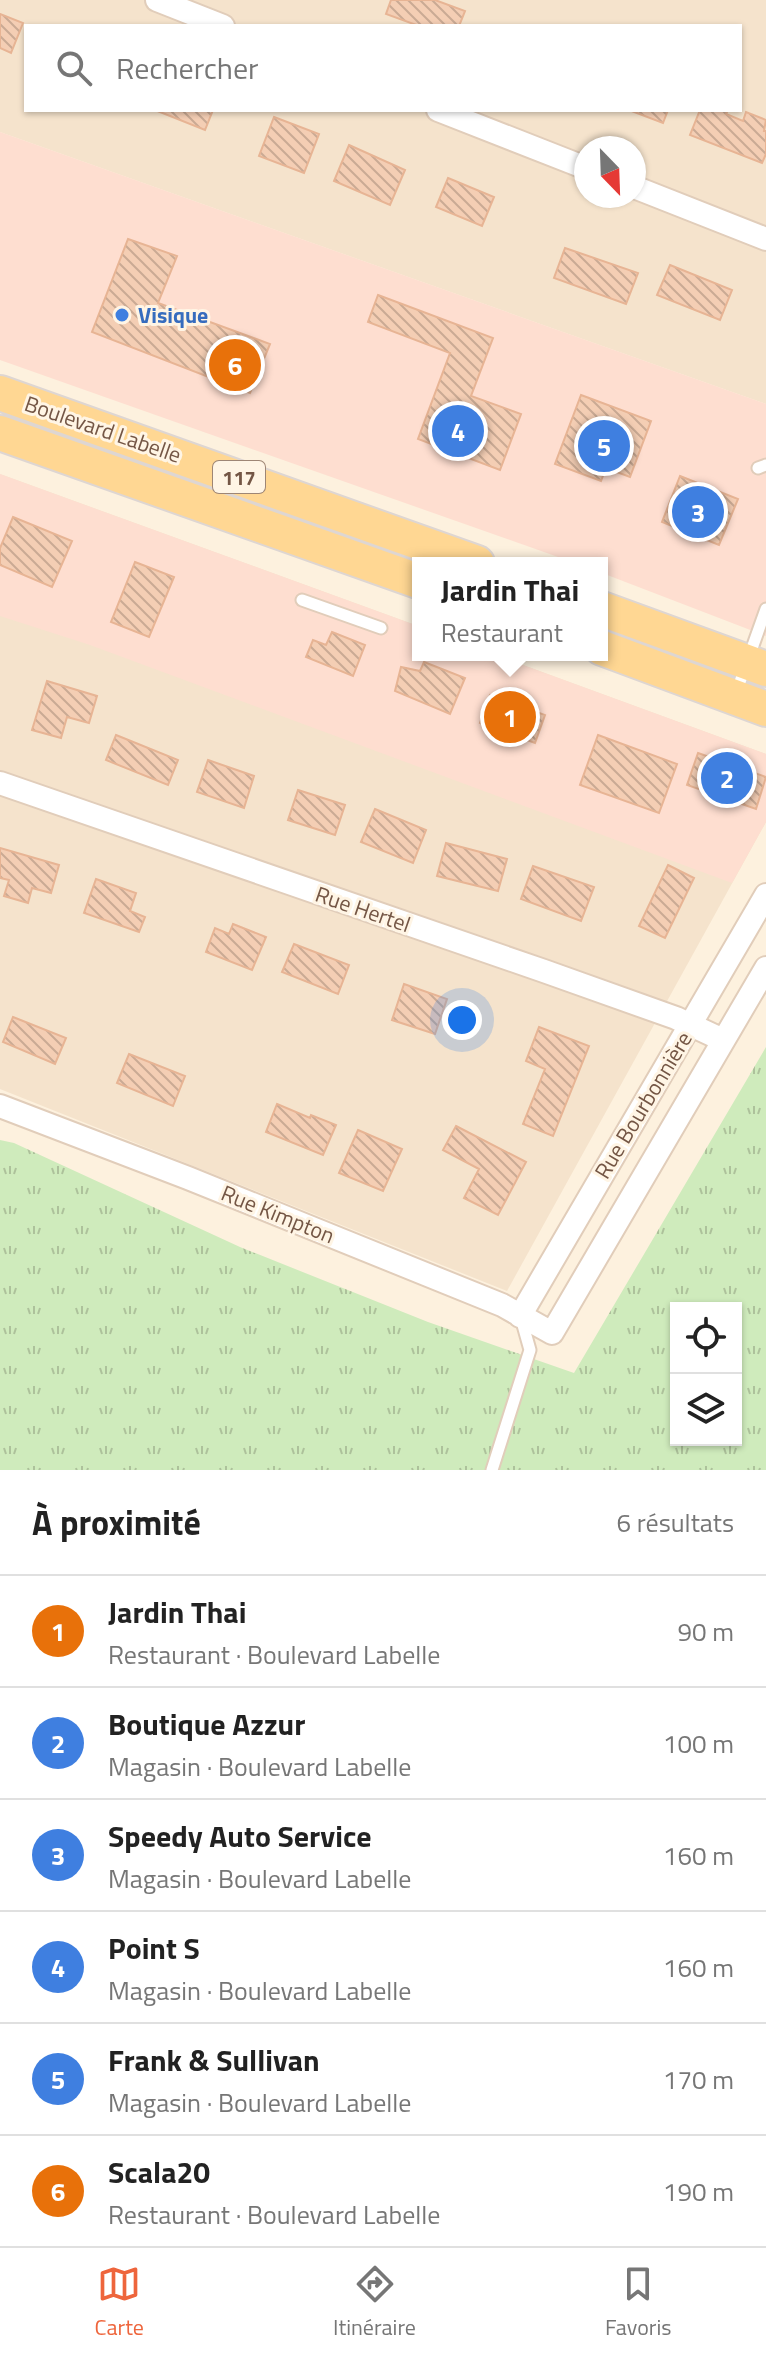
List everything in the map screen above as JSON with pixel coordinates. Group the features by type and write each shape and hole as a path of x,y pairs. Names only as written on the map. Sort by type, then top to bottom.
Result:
{"main road":[{"name":"Boulevard Labelle","path":"0,393 460,557"},
{"name":"Boulevard Labelle","path":"0,433 412,579"},
{"path":"608,611 757,666"},
{"path":"608,650 766,709"}],"street":[{"path":"157,0 218,24"},
{"path":"443,112 574,163"},
{"path":"646,192 766,239"},
{"name":"Rue Hertel","path":"0,783 529,966 691,1024 723,1040"},
{"name":"Rue Bourbonnière","path":"520,1316 766,895"},
{"name":"Rue Bourbonnière","path":"552,1333 766,968"},
{"name":"Rue Kimpton","path":"0,1106 502,1305 552,1333"}],"lane":[{"path":"302,600 381,628"},
{"path":"734,697 757,666 766,609"},
{"path":"492,1470 530,1350 520,1316"},
{"path":"530,1350 552,1333"}],"shaded area":[{"path":"0,0 766,0 766,404 0,132"},
{"path":"0,132 766,404 766,636 608,575 608,557 558,557 0,360"},
{"path":"0,474 412,624 412,661 512,661 766,754 766,822 507,1291 0,1089"},
{"path":"0,474 412,624 412,661 512,661 766,754 766,822 732,883 90,645 0,616"}],"green space":[{"path":"766,1047 766,1470 0,1470 0,1140 14,1143 240,1247 428,1322 574,1373"}],"building":[{"path":"391,0 435,0 465,11 460,24 414,24 386,14"},
{"path":"0,14 23,23 11,53 0,48"},
{"path":"160,112 212,112 205,130"},
{"path":"634,112 667,112 663,123"},
{"path":"699,112 727,112 743,121 746,112 766,120 766,154 762,163 690,135"},
{"path":"274,117 319,134 304,173 259,156"},
{"path":"349,145 405,170 390,205 334,181"},
{"path":"448,178 494,197 482,226 436,207"},
{"path":"128,239 177,256 158,303 270,344 250,393 92,332"},
{"path":"565,248 638,273 626,304 554,278"},
{"path":"670,265 732,290 720,320 657,295"},
{"path":"378,295 493,338 471,396 521,414 500,470 418,439 450,353 368,322"},
{"path":"581,395 651,421 630,477 606,468 601,481 555,464"},
{"path":"680,476 738,499 719,545 662,522"},
{"path":"13,517 72,541 52,587 0,565 0,548"},
{"path":"135,562 174,577 149,637 111,622"},
{"path":"332,632 365,645 353,676 306,657 313,640 326,645"},
{"path":"424,662 465,678 450,714 395,691 401,667 420,671"},
{"path":"47,681 97,696 89,723 67,717 61,738 32,730"},
{"path":"490,695 545,715 535,743 480,723"},
{"path":"116,735 178,760 168,785 106,760"},
{"path":"598,735 677,764 659,813 580,785"},
{"path":"698,753 766,777 756,809 687,785"},
{"path":"208,760 254,776 244,808 197,792"},
{"path":"298,790 345,805 335,835 288,820"},
{"path":"375,809 426,830 413,863 361,842"},
{"path":"446,843 507,859 498,891 437,876"},
{"path":"0,848 59,865 51,893 32,888 28,903 4,896 9,880 0,878"},
{"path":"668,865 694,878 665,938 639,926"},
{"path":"533,866 594,887 581,921 521,899"},
{"path":"96,879 136,893 130,911 145,917 139,932 84,913"},
{"path":"233,924 266,937 252,970 206,952 215,928 229,934"},
{"path":"294,944 349,965 338,994 282,972"},
{"path":"404,984 447,999 435,1034 392,1020"},
{"path":"13,1017 66,1038 55,1064 3,1042"},
{"path":"539,1027 589,1046 553,1136 523,1124 545,1069 526,1061"},
{"path":"129,1054 185,1076 173,1106 117,1083"},
{"path":"277,1104 336,1125 323,1155 266,1132"},
{"path":"456,1126 526,1162 498,1215 464,1198 479,1169 443,1150"},
{"path":"358,1130 402,1149 383,1191 339,1173"}],"place":[{"name":"Visique","path":"122,315"},
{"name":"Scala20","path":"235,365"},
{"name":"Point S","path":"458,431"},
{"name":"Frank & Sullivan","path":"604,446"},
{"name":"Speedy Auto Service","path":"698,512"},
{"name":"Jardin Thai","path":"510,717"},
{"name":"Boutique Azzur","path":"727,778"}]}
